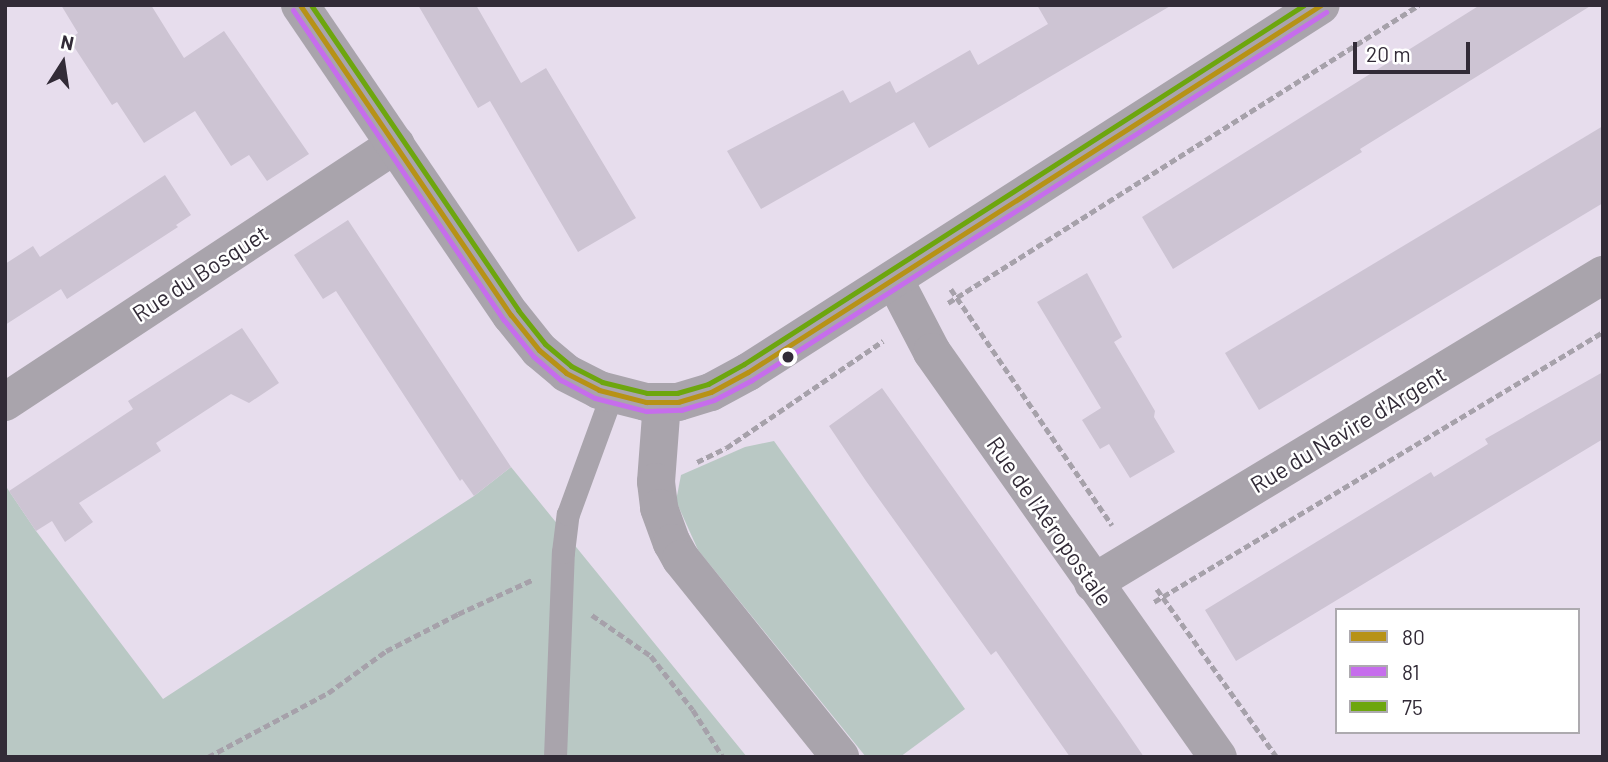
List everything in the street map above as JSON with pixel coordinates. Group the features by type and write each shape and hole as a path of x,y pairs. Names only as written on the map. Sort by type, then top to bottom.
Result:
{"street":[{"path":"300,5 538,350 582,383 612,394 662,402 678,402 710,393 929,257 1321,5"},
{"name":"Rue du Bosquet","path":"5,402 396,144"},
{"name":"Rue du Navire d'Argent","path":"1093,583 1603,275"},
{"name":"Rue de l'Aéropostale","path":"894,279 913,320 1093,583 1217,757"},
{"path":"662,402 656,482 665,527 681,559 841,757"}],"lane":[{"path":"555,757 560,611 568,514 612,394"}],"path":[{"path":"656,482 726,448 913,320 957,299 1419,5"},
{"path":"929,257 1135,558 1277,757"},
{"path":"1122,623 1603,332"},
{"path":"208,757 328,693 386,652 458,614 525,582 562,575"},
{"path":"560,611 593,615 651,656 693,710 723,757"}],"shaded area":[{"path":"774,441 965,709 900,757 866,757 698,550 676,501 681,475 745,447"},
{"path":"511,467 747,757 5,757 5,485 36,531 163,699 474,496"}],"building":[{"path":"61,5 151,5 184,58 224,31 309,154 267,181 249,155 231,166 195,111 144,143 117,102 112,105 69,39 78,33"},
{"path":"418,5 476,5 521,83 546,68 636,218 578,252 490,101 478,108"},
{"path":"1037,5 1172,5 929,148 914,122 761,209 727,151 843,90 850,103 890,81 896,93 970,50 978,65 1048,24"},
{"path":"1480,5 1592,5 1173,269 1142,217"},
{"path":"1603,126 1603,203 1259,410 1225,353"},
{"path":"165,175 191,215 176,225 178,227 67,299 61,289 5,325 5,264 33,246 40,257"},
{"path":"348,220 511,467 474,496 462,479 460,481 336,291 323,299 294,255"},
{"path":"1087,273 1122,337 1114,342 1155,411 1154,417 1175,452 1130,478 1109,444 1100,449 1082,420 1101,408 1037,302"},
{"path":"242,328 279,383 249,403 231,394 156,443 161,451 79,503 93,522 65,542 52,521 36,531 9,491 133,409 128,401"},
{"path":"1603,372 1603,439 1236,661 1205,610 1431,472 1434,477 1488,444 1485,439"},
{"path":"882,388 1144,757 1070,757 996,651 991,655 866,481 829,426"}],"transit line":[{"name":"80","path":"300,5 511,315 539,350 566,373 599,390 646,402 678,402 711,392 748,372 1321,5"},
{"name":"75","path":"311,5 518,310 545,344 571,366 602,382 647,393 677,393 708,384 744,364 1304,5"},
{"name":"81","path":"293,10 504,320 533,356 561,380 595,398 646,411 681,410 714,400 752,380 1326,12"}]}
